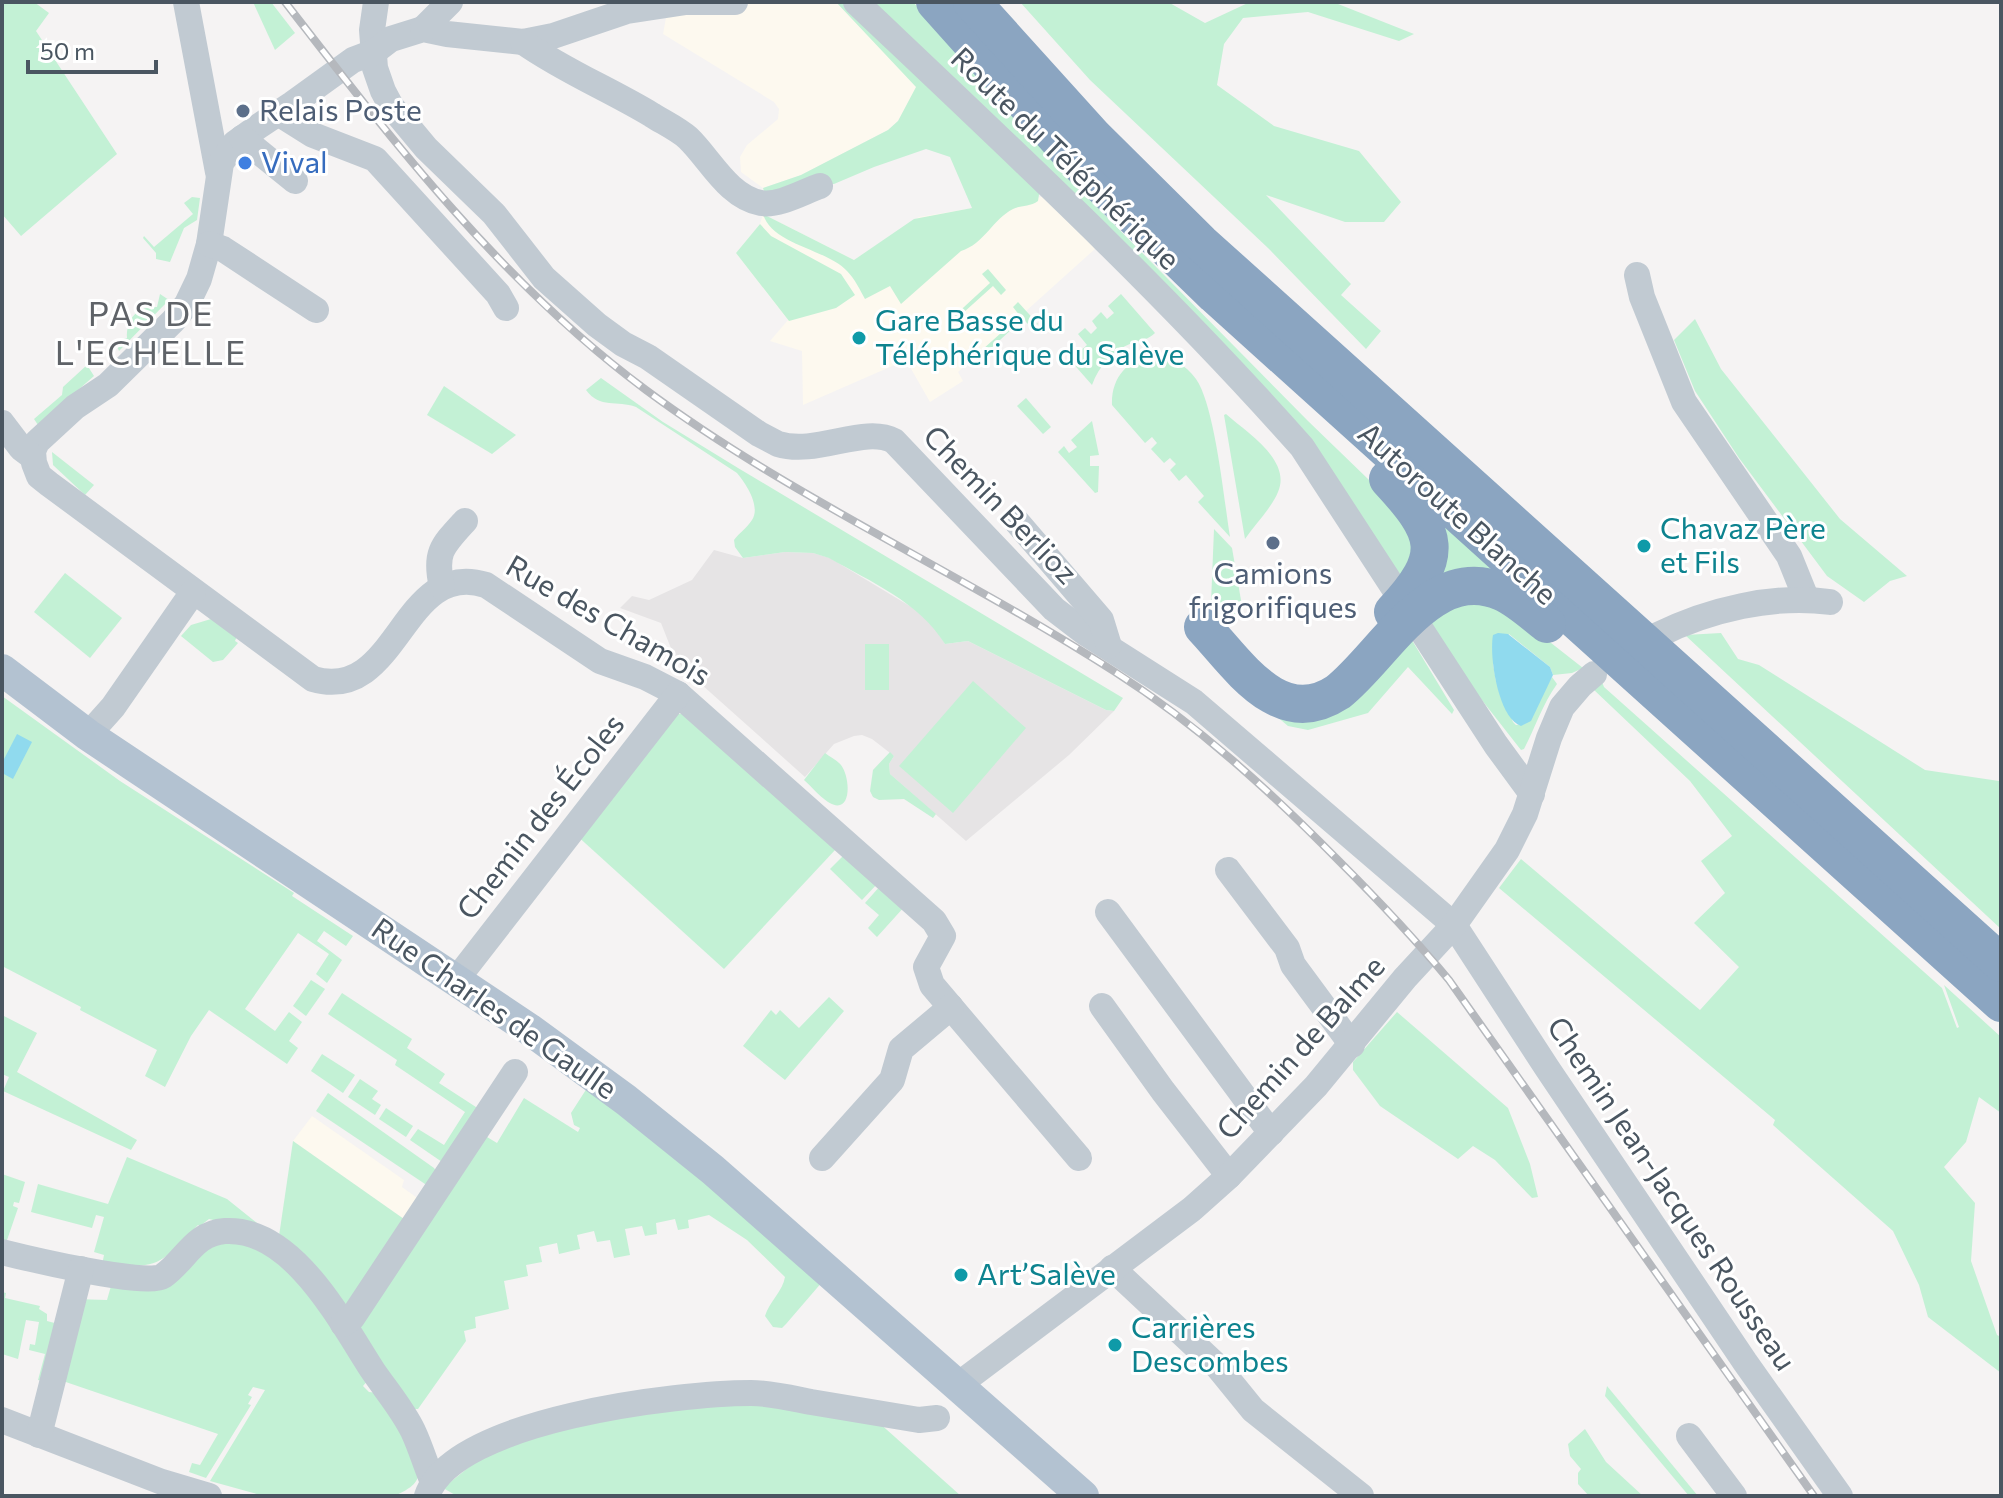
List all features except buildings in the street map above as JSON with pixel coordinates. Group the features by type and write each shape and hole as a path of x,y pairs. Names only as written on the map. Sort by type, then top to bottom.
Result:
{"highway":[{"name":"Autoroute Blanche","path":"935,2 1081,165 1215,295 2001,1003"},
{"name":"Autoroute Blanche","path":"972,2 1093,136 1241,280 2001,963"},
{"path":"1203,627 1265,692 1283,701 1303,703 1323,699 1338,692 1406,611 1429,556 1428,534 1421,518 1406,499 1215,295"},
{"path":"1258,643 1264,663 1278,678 1297,685 1316,683 1334,674 1406,611 1464,587 1493,589 1508,595 1757,783"}],"main road":[{"name":"Rue Charles de Gaulle","path":"2,670 88,735 529,1029 675,1138 1083,1496"}],"street":[{"path":"186,2 218,172"},
{"name":"Chemin Berlioz","path":"376,2 372,30 375,68 383,91 404,123 433,156 494,214 544,278 597,325 778,444 810,448 878,436 894,441 1046,602 1084,632 1172,685 1212,716 1454,925"},
{"path":"450,2 423,29 391,39 374,52 353,60 228,150 218,172 207,251 195,291 178,316 108,385 75,407 41,436 33,457 35,468 44,481 302,672 313,679 332,683 350,681 365,672 429,596 442,587 437,567 439,555 465,521"},
{"path":"423,29 523,42 553,36 627,11 686,2 735,2"},
{"name":"Route du Téléphérique","path":"856,2 1057,193 1302,447 1496,745 1532,794"},
{"path":"523,42 554,64 623,97 686,136 722,179 754,200 762,203 776,201 820,186"},
{"path":"278,113 313,135 375,159 498,294 506,308"},
{"path":"242,138 295,181"},
{"path":"207,251 223,249 316,310"},
{"path":"1637,275 1642,297 1684,402 1818,600 1749,606 1697,619 1658,635"},
{"path":"2,423 21,448 33,457"},
{"path":"1017,522 1101,620 1109,646"},
{"name":"Rue des Chamois","path":"442,587 460,582 486,585 600,661 645,677 678,694 934,921 943,936 928,961 927,973 932,985 951,1007"},
{"path":"88,735 113,707 193,592"},
{"name":"Chemin de Balme","path":"958,1385 1192,1209 1271,1133 1352,1045 1405,978 1454,925 1507,850 1532,794 1562,707 1594,674"},
{"name":"Chemin des Écoles","path":"456,980 678,694"},
{"path":"1228,870 1287,948 1293,965 1352,1045"},
{"path":"1108,912 1271,1133"},
{"name":"Chemin Jean-Jacques Rousseau","path":"1454,925 1538,1056 1745,1362 1840,1496"},
{"path":"1102,1006 1229,1176"},
{"path":"822,1158 892,1080 901,1049 951,1007 1079,1158"},
{"path":"343,1324 352,1318 515,1072"},
{"path":"2,1252 81,1269 158,1279 206,1235 229,1231 262,1239 293,1260 308,1275 343,1324 413,1432 430,1489 463,1456 486,1443 595,1411 660,1399 754,1393 919,1420 937,1418"},
{"path":"1112,1268 1218,1367 1253,1410 1361,1496"},
{"path":"39,1435 81,1269"},
{"path":"2,1420 162,1482 209,1496"},
{"path":"1689,1436 1734,1496"}],"shaded area":[{"path":"669,2 836,2 917,87 898,121 888,130 801,175 763,188 741,172 740,157 747,145 778,119 779,109 774,102 663,34"},
{"path":"1044,194 1096,248 958,372 963,381 930,402 906,360 803,405 802,351 770,341 788,320 736,253 760,224 763,214 854,260 919,217 1041,197"},
{"path":"714,550 743,558 785,552 813,553 830,558 918,611 945,644 968,641 1106,710 1114,711 1069,755 966,841 890,774 889,764 894,756 862,735 834,744 805,777 683,668 674,656 661,623 620,608 632,596 649,600 692,580"},
{"path":"312,1116 404,1180 402,1187 423,1202 411,1224 293,1141"}],"green space":[{"path":"2,2 34,2 49,13 36,31 117,154 21,236 2,214"},
{"path":"253,2 271,2 295,33 275,50"},
{"path":"836,2 844,2 1040,188 1038,201 1006,213 976,243 961,251 901,304 890,286 865,299 847,271 827,257 777,233 763,214 854,260 914,219 972,208 950,157 926,149 834,184 805,183 765,194 763,188 801,175 888,130 898,121 916,87"},
{"path":"867,2 913,2 1099,209 1397,507 1414,547 1404,584 1322,458"},
{"path":"1020,2 1168,2 1205,23 1250,2 1333,2 1414,34 1399,41 1308,12 1243,18 1224,44 1217,85 1274,126 1359,151 1401,202 1384,222 1345,222 1266,195 1351,284 1341,295 1381,331 1366,349 1268,248 1090,80"},
{"path":"192,197 200,198 197,220 184,228 170,262 156,259 156,253 144,236 154,247 193,214 184,203"},
{"path":"760,224 771,236 841,274 855,295 836,308 789,321 736,253"},
{"path":"988,269 1006,290 1001,295 993,286 953,322 951,319 990,283 982,274"},
{"path":"160,294 169,300 119,351 115,341 127,338 128,325 138,311 157,307"},
{"path":"1121,294 1155,333 1112,355 1102,365 1092,385 1070,360 1087,345 1078,334 1085,328 1091,334 1097,328 1092,321 1101,312 1107,319 1114,313 1108,306"},
{"path":"1018,302 1038,324 1032,328 1023,319 976,362 973,358 1020,316 1013,307"},
{"path":"1695,319 1721,369 1840,519 1907,576 1890,581 1864,602 1827,576 1739,458 1695,391 1674,340"},
{"path":"1154,356 1183,365 1203,392 1214,431 1230,537 1198,502 1204,496 1186,475 1179,481 1170,470 1176,464 1170,458 1164,463 1151,449 1157,443 1152,437 1145,443 1112,405 1114,386 1122,372 1136,361"},
{"path":"87,365 94,376 38,425 34,419 62,395 63,387"},
{"path":"601,378 663,422 738,468 1123,698 1114,711 1106,710 968,641 945,644 922,616 908,605 829,558 813,553 785,552 743,558 734,540 752,520 755,508 748,489 737,473 636,407 603,402 591,396 586,390"},
{"path":"444,386 516,435 492,454 427,415"},
{"path":"1026,398 1051,427 1043,434 1017,406"},
{"path":"1224,415 1265,448 1279,469 1281,480 1271,504 1245,539"},
{"path":"1092,421 1099,455 1090,456 1090,466 1099,466 1098,492 1095,493 1058,452 1064,446 1069,453 1077,447 1071,440"},
{"path":"52,452 94,485 85,495 53,465"},
{"path":"1428,512 1538,608 1443,583"},
{"path":"1214,529 1232,548 1242,606 1236,616 1227,619 1216,615 1211,603"},
{"path":"65,573 122,618 90,658 34,612"},
{"path":"1471,601 1514,614 1583,668 1553,675 1550,667 1509,634 1493,664 1496,681 1513,722 1516,725 1525,724 1552,677 1557,684 1524,749 1521,750 1474,690 1427,617"},
{"path":"211,619 237,636 235,641 238,643 223,660 213,662 181,636 191,625"},
{"path":"1721,633 1738,659 1759,665 1925,770 1999,781 2001,929 1685,635"},
{"path":"1410,637 1454,710 1452,714 1408,667 1368,713 1308,730 1288,726 1261,703 1279,712"},
{"path":"865,644 889,644 889,690 865,690"},
{"path":"973,681 1026,728 953,813 899,766"},
{"path":"1602,682 1942,988 1957,1028 1944,985 2001,1037 2001,1113 1979,1097 1966,1142 1944,1167 1975,1203 1971,1261 1997,1335 2001,1337 2001,1373 1928,1317 1919,1285 1893,1231 1773,1125 1775,1120 1499,888 1521,859 1700,1010 1739,967 1694,923 1725,893 1701,861 1732,836 1690,781 1593,689"},
{"path":"2,696 120,781 294,893 292,896 353,936 346,946 324,931 317,941 342,960 327,983 316,974 329,954 298,933 245,1009 275,1031 289,1012 302,1022 289,1041 298,1048 287,1064 209,1010 191,1036 165,1087 145,1076 157,1050 2,966"},
{"path":"671,714 684,714 836,849 724,969 574,833"},
{"path":"890,752 894,756 889,764 890,774 936,814 933,818 904,799 879,800 873,797 870,791 873,770"},
{"path":"825,753 839,763 847,778 847,794 842,804 828,802 804,780"},
{"path":"846,853 878,883 862,900 830,869"},
{"path":"881,885 905,906 877,937 868,928 879,915 865,903"},
{"path":"311,980 325,989 306,1016 293,1006"},
{"path":"342,993 412,1039 407,1048 445,1074 439,1083 479,1109 445,1164 410,1140 418,1129 444,1145 465,1112 395,1065 397,1060 328,1014"},
{"path":"829,997 844,1011 785,1080 743,1046 771,1010 776,1015 780,1010 799,1028"},
{"path":"1397,1012 1508,1108 1530,1164 1538,1197 1532,1198 1495,1160 1473,1146 1458,1159 1380,1106 1353,1070 1353,1062"},
{"path":"2,1015 37,1033 17,1072 137,1140 131,1150 3,1091 9,1077 2,1074"},
{"path":"322,1054 355,1075 343,1093 311,1071"},
{"path":"360,1079 378,1091 372,1099 381,1105 375,1115 348,1097"},
{"path":"589,1085 823,1281 782,1328 773,1327 765,1316 785,1277 747,1240 709,1215 688,1220 689,1228 678,1230 675,1219 656,1223 657,1234 645,1236 642,1226 625,1229 630,1255 614,1258 610,1240 597,1242 594,1231 577,1235 580,1249 559,1254 557,1243 539,1247 542,1262 526,1265 528,1276 504,1281 509,1309 475,1317 476,1328 464,1331 466,1341 418,1409 409,1409 356,1329 482,1134 497,1143 524,1098 578,1132 580,1128 574,1125 571,1113"},
{"path":"328,1093 434,1168 438,1174 431,1188 316,1111"},
{"path":"386,1108 413,1126 406,1137 379,1119"},
{"path":"293,1141 411,1224 351,1307 340,1305 279,1236"},
{"path":"127,1157 227,1199 257,1223 209,1219 157,1262 136,1266 102,1265 104,1255 94,1252 104,1217 96,1215 92,1228 31,1212 38,1184 108,1204"},
{"path":"2,1174 25,1182 19,1203 14,1202 13,1206 18,1208 5,1246 2,1245"},
{"path":"244,1241 294,1267 369,1379 363,1386 369,1392 378,1393 400,1426 419,1473 407,1490 395,1496 264,1496 210,1481 265,1390 253,1387 248,1395 252,1397 248,1404 251,1405 206,1478 189,1472 192,1463 200,1465 218,1434 57,1379 75,1299 107,1300 113,1279 160,1286 200,1246"},
{"path":"2,1292 6,1293 5,1298 40,1306 39,1309 47,1314 47,1321 62,1325 47,1382 38,1380 45,1354 29,1350 30,1344 35,1345 39,1322 26,1320 18,1359 2,1354"},
{"path":"1607,1386 1698,1496 1689,1496 1605,1396"},
{"path":"690,1404 789,1406 877,1421 961,1496 457,1496 443,1488 479,1459 531,1436"},
{"path":"1585,1429 1606,1462 1643,1496 1589,1496 1578,1484 1581,1469 1570,1456 1568,1444"}],"water":[{"path":"1508,634 1550,667 1553,675 1531,721 1521,726 1506,711 1497,685 1492,645 1493,635"},
{"path":"17,734 32,742 13,779 2,773 2,763"}],"railway":[{"path":"285,2 452,209 544,304 594,348 646,390 760,466 1057,636 1146,692 1232,760 1313,835 1449,980 1814,1496"}],"place":[{"name":"Relais Poste","path":"243,111"},
{"name":"Vival","path":"245,163"},
{"name":"Gare Basse du Téléphérique du Salève","path":"859,338"},
{"name":"Camions frigorifiques","path":"1273,543"},
{"name":"Chavaz Père et Fils","path":"1644,546"},
{"name":"Art’Salève","path":"961,1275"},
{"name":"Carrières Descombes","path":"1115,1345"}],"district":[{"name":"PAS DE L'ECHELLE","path":"151,334"}]}
